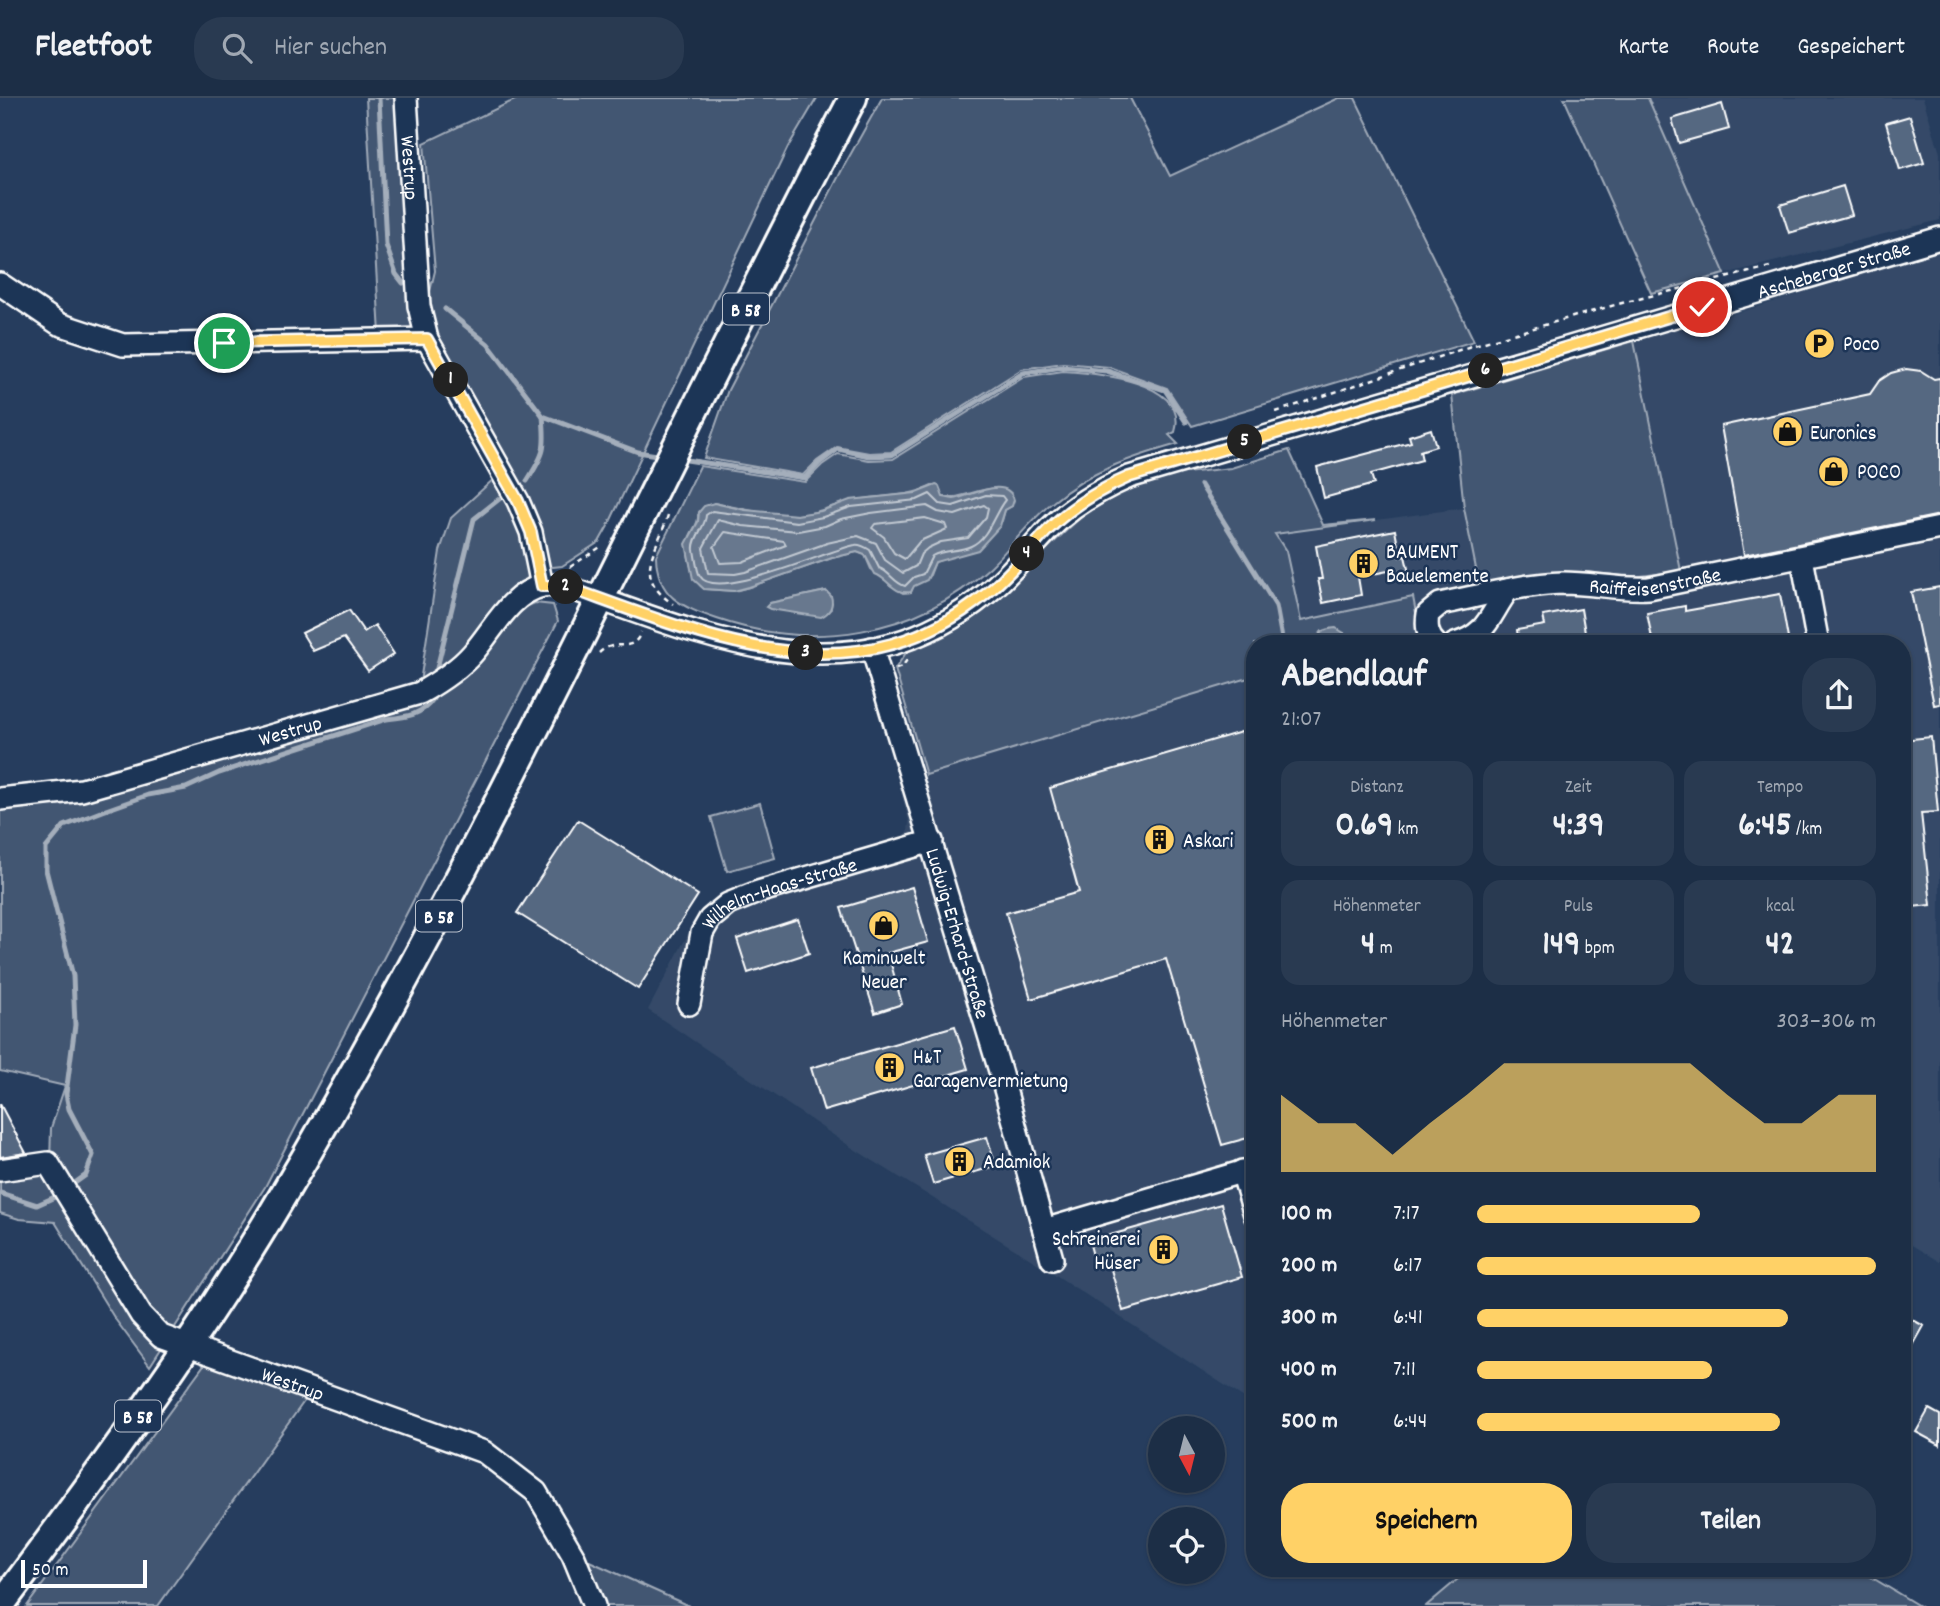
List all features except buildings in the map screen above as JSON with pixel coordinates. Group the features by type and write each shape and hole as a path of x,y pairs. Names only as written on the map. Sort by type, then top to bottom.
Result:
{"main road":[{"name":"B 58","path":"0,1606 83,1496 232,1278 282,1197 404,983 516,770 853,98"}],"street":[{"name":"Westrup","path":"0,799 82,790 421,693 448,676 472,654 508,608 542,586 531,532 518,501 427,339 419,306 406,98"},
{"name":"Ascheberger Straße","path":"601,599 686,630 756,648 820,653 872,648 928,630 967,608 1009,573 1062,517 1102,489 1129,477 1940,238"},
{"path":"0,284 59,324 123,345 427,339"},
{"name":"Raiffeisenstraße","path":"1429,635 1426,623 1428,614 1440,604 1536,585 1572,583 1630,589 1649,588 1940,528"},
{"path":"1802,558 1816,635"},
{"path":"542,586 564,586 601,599"},
{"path":"1477,635 1508,590"},
{"name":"Ludwig-Erhard-Straße","path":"872,648 932,841 1052,1259"},
{"name":"Wilhelm-Haas-Straße","path":"689,1004 702,933 710,919 728,904 758,892 932,841"},
{"name":"Westrup","path":"0,1170 48,1163 141,1315 161,1336 484,1452 536,1492 573,1555 594,1606"},
{"path":"1044,1230 1246,1171"}],"path":[{"path":"542,586 605,544 599,556"}],"shaded area":[{"path":"366,98 402,98 420,334 380,334"},
{"path":"519,98 817,98 788,147 599,542 562,566 553,567 543,564 436,342 427,304 435,271 424,143"},
{"path":"882,98 1130,98 1170,176 1339,98 1355,98 1474,341 1192,426 1167,388 1109,367 1063,363 1022,369 891,452 869,453 837,447 803,475 704,458 728,390"},
{"path":"1564,98 1648,98 1725,274 1651,293"},
{"path":"1648,98 1923,98 1940,153 1940,220 1725,274"},
{"path":"1940,250 1940,1262 1911,1245 1911,635 1420,635 1412,597 1301,621 1286,551 1275,534 1464,508 1479,584 1557,572 1633,577 1658,576 1681,570 1634,341 1757,307"},
{"path":"1634,341 1681,571 1633,577 1557,572 1479,584 1464,508 1452,395"},
{"path":"1063,371 1096,374 1137,383 1155,391 1168,401 1176,415 1175,432 1169,435 1178,444 1097,473 1067,491 1044,509 990,567 961,590 929,609 896,622 861,631 825,635 753,629 717,619 683,605 667,591 661,581 656,556 700,466 805,482 838,454 869,460 893,459 1024,377","holes":["932,486 940,489 942,497 960,496 986,489 1003,490 1012,494 1012,506 1005,510 1002,521 952,556 935,562 930,575 913,586 911,592 903,593 890,585 885,578 871,569 865,555 857,552 734,591 704,589 693,572 688,542 698,515 714,503 771,514 794,515 812,513 855,500 915,492","826,591 831,609 824,615 770,603"]},
{"path":"1289,450 1323,525 1376,520 1275,534 1286,551 1301,621 1413,597 1420,635 1344,635 1322,631 1319,635 1246,635 1246,679 926,775 895,669 910,647 987,605 1083,515 1149,477 1231,468"},
{"path":"497,476 509,497 532,569 522,588 469,650 419,689 440,551 451,518"},
{"path":"535,603 553,605 558,621 265,1187 150,1366 115,1319 55,1222 19,1219 0,1213 0,1170 50,1162 51,1128 65,1086 0,1071 0,806 421,698 513,612"},
{"path":"1246,679 1246,1399 1048,1270 851,1147 648,1010 698,915 713,900 736,885 900,839 908,831 909,822 899,784"},
{"path":"760,803 775,858 727,871 711,817"},
{"path":"206,1362 305,1400 158,1606 27,1606"},
{"path":"576,1555 689,1606 596,1606"},
{"path":"1460,1577 1871,1577 1919,1606 1426,1606"}],"water":[{"path":"936,485 943,497 954,499 996,488 1010,492 1014,500 1012,506 1005,510 1000,526 978,550 935,562 927,580 914,586 911,592 895,589 875,574 865,555 857,552 734,591 704,589 693,579 686,544 704,506 714,503 745,510 797,515 821,511 850,500 916,493"},
{"path":"826,591 831,596 832,606 821,617 766,607 770,603"},
{"path":"1336,628 1344,635 1320,635 1328,629"}],"waterway":[{"path":"379,98 386,245 396,274 403,283"},
{"path":"445,309 488,344 543,416 638,452 663,456"},
{"path":"680,459 805,478 838,449 869,456 892,455 1023,373 1062,367 1107,371 1165,390 1186,422"},
{"path":"527,481 543,450 543,416"},
{"path":"1201,485 1276,606 1281,635"},
{"path":"437,668 474,519 503,496"},
{"path":"72,1185 86,1175 93,1155 69,1109 66,1094 75,1025 73,976 46,870 46,848 64,826 148,795 186,788 219,773 386,719 412,715 433,699"},
{"path":"0,1193 37,1205 57,1196"}],"place":[{"name":"Poco","path":"1820,343"},
{"name":"Euronics","path":"1787,432"},
{"name":"POCO","path":"1834,471"},
{"name":"BAUMENT Bauelemente","path":"1363,563"},
{"name":"Askari","path":"1160,840"},
{"name":"Kaminwelt Neuer","path":"884,925"},
{"name":"H&T Garagenvermietung","path":"890,1068"},
{"name":"Adamiok","path":"960,1161"},
{"name":"Schreinerei Hüser","path":"1163,1250"}],"route":[{"path":"224,343 427,339 518,501 531,532 542,586 564,586 686,630 732,643 775,651 820,653 872,648 909,637 944,622 987,594 1079,503 1129,477 1702,307"}]}
